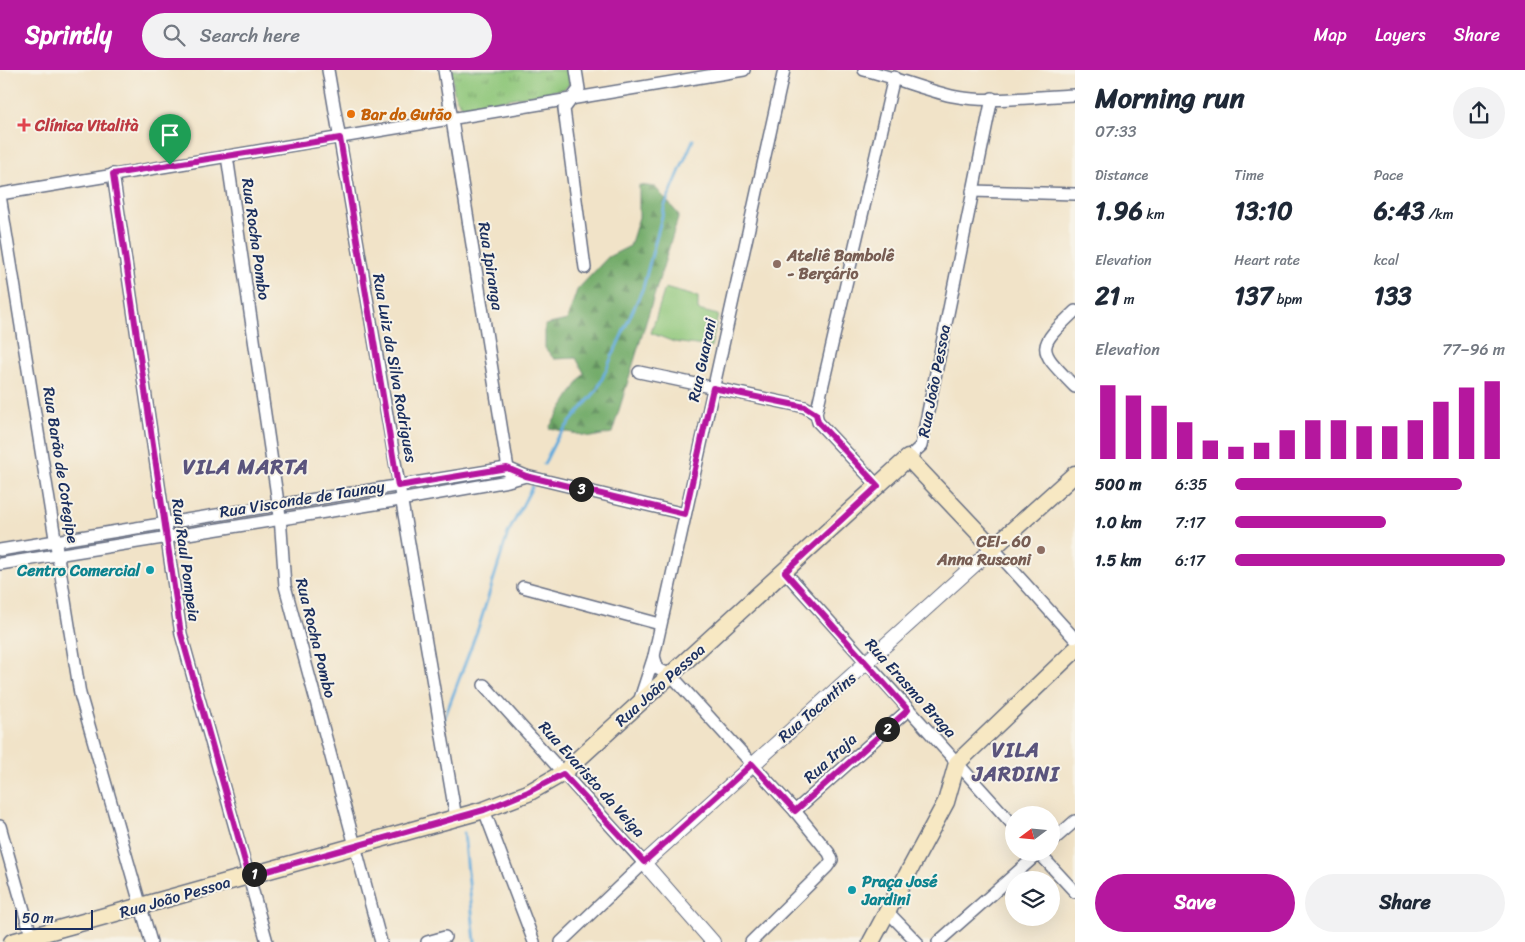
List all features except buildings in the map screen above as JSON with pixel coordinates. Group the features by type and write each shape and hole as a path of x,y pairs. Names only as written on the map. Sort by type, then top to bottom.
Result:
{"main road":[{"name":"Rua João Pessoa","path":"12,942 33,939 141,906 484,810 528,792 563,774 908,458"},
{"path":"908,458 992,548"},
{"name":"Rua Tocantins","path":"992,548 1075,474"},
{"path":"871,942 886,910 946,802 957,763 1075,650"}],"street":[{"name":"Rua Luiz da Silva Rodrigues","path":"328,70 400,500 456,818"},
{"name":"Rua Ipiranga","path":"444,70 508,481"},
{"path":"576,70 579,89 564,109 585,268"},
{"path":"0,195 113,174 570,100 690,74 744,70"},
{"name":"Rua Guarani","path":"638,705 654,656 784,70"},
{"path":"864,70 894,77 953,96 992,98 1075,95"},
{"path":"878,486 818,422 816,414 894,77"},
{"name":"Rua João Pessoa","path":"908,458 921,446 992,98"},
{"name":"Rua Rocha Pombo","path":"227,156 280,519 285,586 381,942"},
{"name":"Rua Raul Pompeia","path":"113,174 181,634 267,942"},
{"path":"972,190 1075,194"},
{"name":"Rua Barão de Cotegipe","path":"0,195 57,541 80,694 152,942"},
{"path":"1075,310 1049,335 1046,347 1048,360 1075,387"},
{"path":"639,372 805,407 816,414"},
{"path":"507,468 526,476 685,514"},
{"name":"Rua Visconde de Taunay","path":"0,550 507,468"},
{"name":"Rua Visconde de Taunay","path":"0,564 400,500 508,481 526,476"},
{"path":"992,548 1075,639"},
{"name":"Rua Tocantins","path":"561,942 644,862 992,548"},
{"name":"Rua Erasmo Braga","path":"785,572 1005,816"},
{"path":"523,587 660,624"},
{"path":"654,656 658,669 671,674 795,811 829,853 832,860 827,868 751,942"},
{"name":"Rua Evaristo da Veiga","path":"484,685 644,862 712,942"},
{"name":"Rua Iraja","path":"795,811 908,710"},
{"path":"484,810 534,942"},
{"path":"1060,834 1075,821"},
{"path":"0,826 33,939"},
{"path":"938,942 1030,861"},
{"path":"1046,861 1075,892"},
{"path":"886,910 917,942"},
{"path":"427,942 445,937"}],"green space":[{"path":"452,70 568,70 569,85 564,89 464,107 455,96"},
{"path":"639,185 655,187 679,215 612,433 591,437 549,428 584,373 576,358 554,359 545,348 545,325 567,320 577,290 608,257 630,246 639,217"},
{"path":"665,288 698,297 698,310 718,315 711,347 674,342 651,333"}],"waterway":[{"path":"544,464 557,438 597,390 643,288 665,205 693,140"},
{"path":"443,722 479,626 508,533 532,487"},
{"path":"464,833 475,942"}],"place":[{"name":"Bar do Gutão","path":"351,114"},
{"name":"Clínica Vitalità","path":"24,125"},
{"name":"Ateliê Bambolê - Berçário","path":"777,264"},
{"name":"CEI- 60 Anna Rusconi","path":"1041,550"},
{"name":"Centro Comercial","path":"150,570"},
{"name":"Praça José Jardini","path":"852,890"}],"district":[{"name":"VILA MARTA","path":"246,467"},
{"name":"VILA JARDINI","path":"1016,762"}],"route":[{"path":"340,138 398,486 507,468 526,476 685,514 713,388 805,407 816,414 818,422 878,486 785,572 908,710 795,811 752,764 644,862 563,774 528,792 484,810 249,876 181,634 113,174 170,165 340,138"}]}
